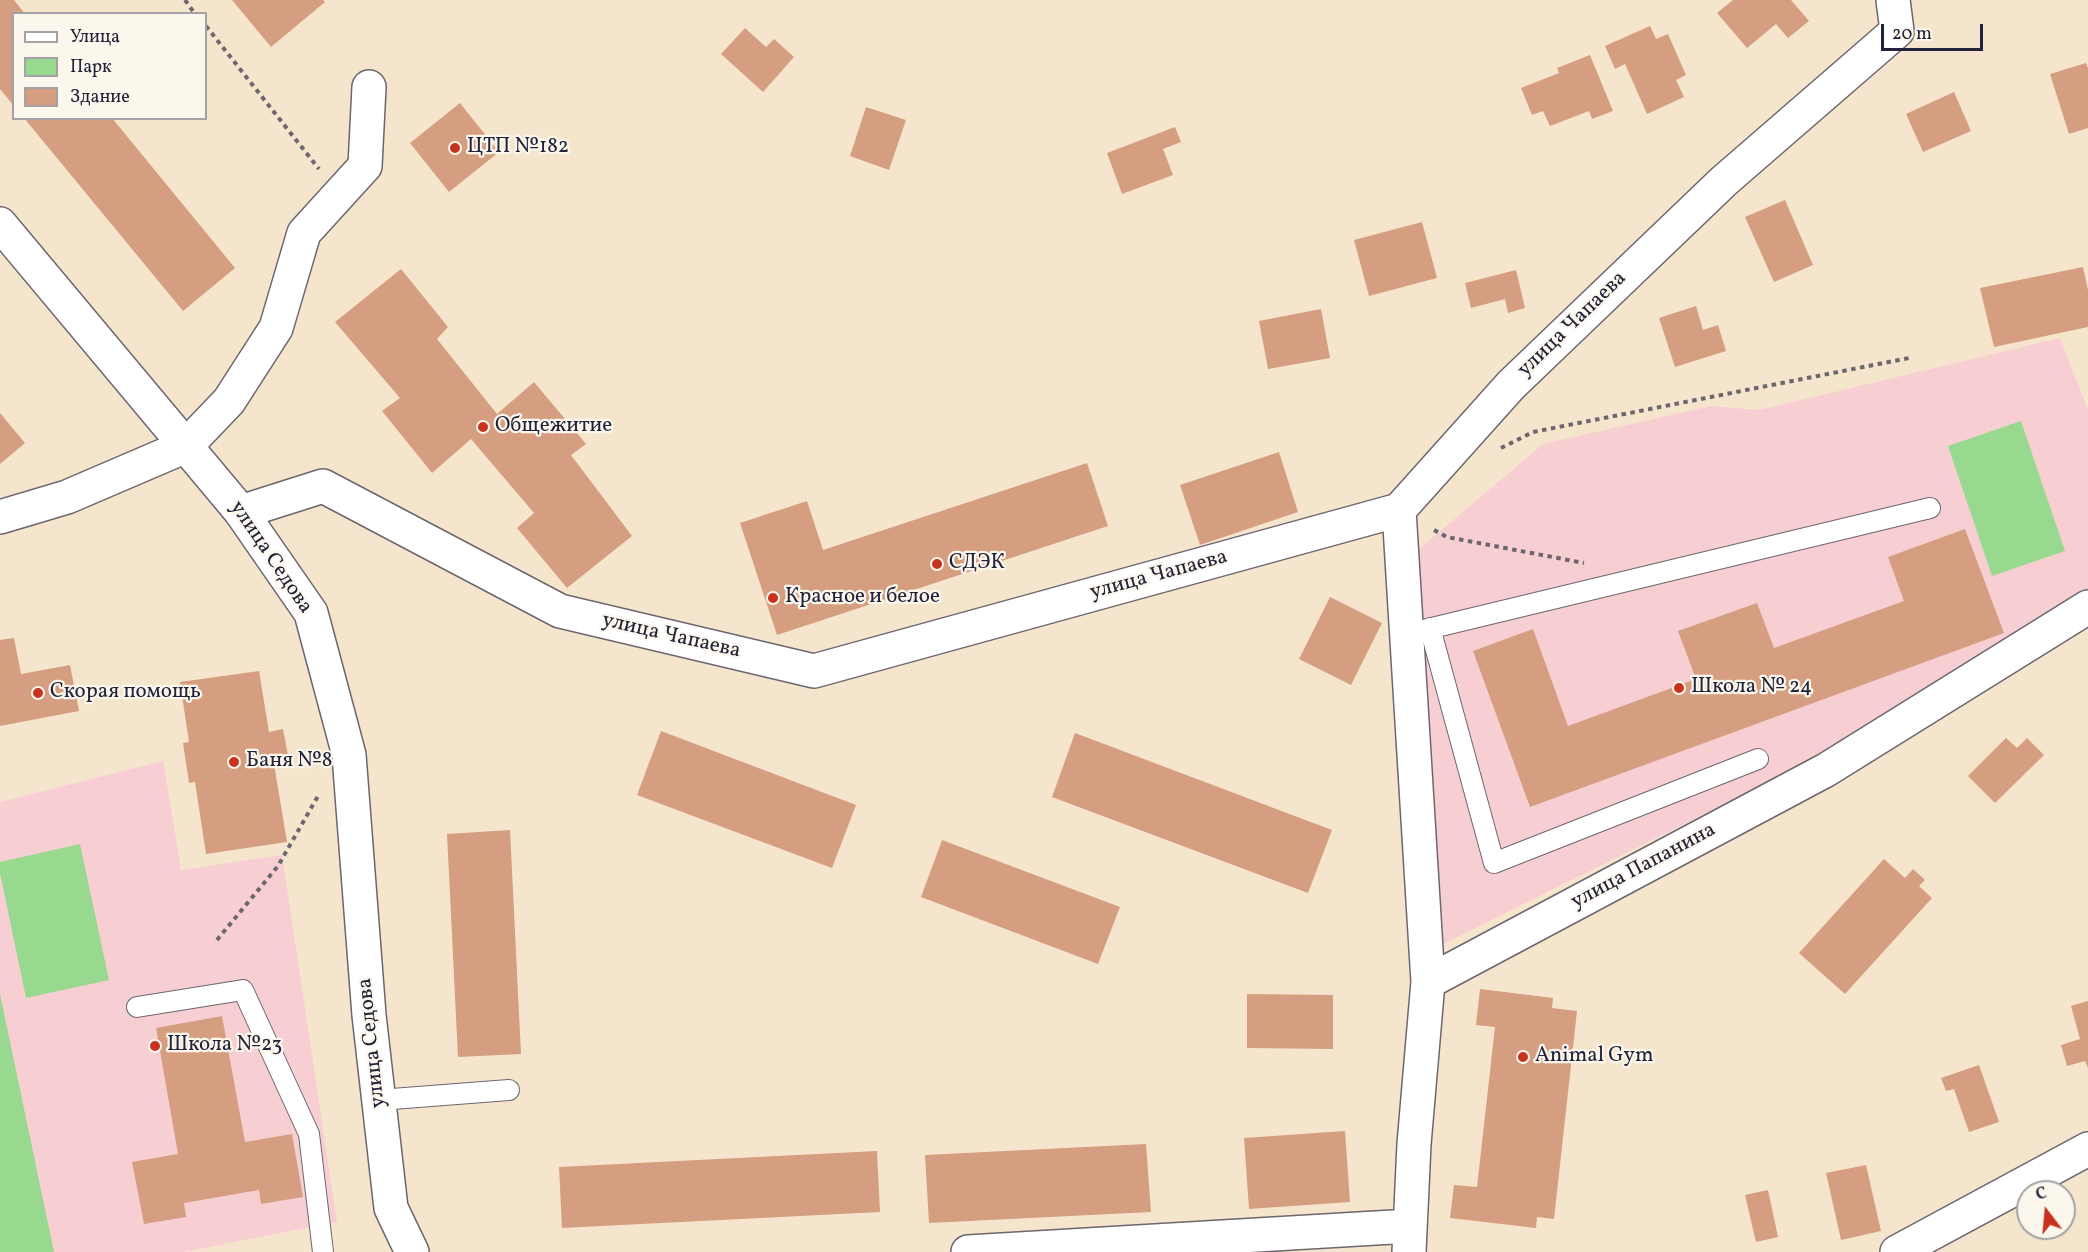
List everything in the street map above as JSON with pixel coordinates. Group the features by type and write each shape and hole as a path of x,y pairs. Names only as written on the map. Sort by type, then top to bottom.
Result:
{"street":[{"name":"улица Чапаева","path":"241,512 323,486 560,611 814,671 1399,510 1511,385 1724,181 1897,31 1893,0"},
{"path":"0,518 67,497 186,446 229,401 276,328 304,233 365,166 369,87"},
{"name":"улица Седова","path":"0,224 241,512 311,614 349,754 369,1015 391,1208 412,1252"},
{"path":"968,1252 1409,1239 1414,1144 1428,982 1418,631 1399,510"},
{"name":"улица Папанина","path":"1428,982 1826,770 2088,607"},
{"path":"1897,1252 2088,1149"}],"lane":[{"path":"1758,759 1494,862 1418,631 1930,508"},
{"path":"137,1007 243,990 309,1134 323,1252"},
{"path":"379,1100 509,1090"}],"path":[{"path":"207,27 339,195"},
{"path":"1494,452 1533,432 1910,358"},
{"path":"1399,510 1447,537 1594,564"},
{"path":"217,940 278,866 322,788"}],"shaded area":[{"name":"Школа № 24","path":"2060,338 2088,410 2088,596 1773,780 1441,945 1419,549 1543,444 1711,406 1759,410"},
{"name":"Школа №23","path":"163,761 181,870 282,855 337,1222 183,1252 0,1252 0,802"}],"green space":[{"path":"2021,421 2065,551 1992,576 1948,446"},
{"path":"80,844 109,980 26,998 0,873 0,862"},
{"path":"0,994 54,1252 0,1252"}],"building":[{"path":"0,0 14,0 23,12 12,12 12,104 0,89"},
{"path":"232,0 323,0 325,2 271,47"},
{"path":"1733,0 1791,0 1809,21 1788,38 1776,24 1747,48 1717,13"},
{"path":"1650,26 1656,39 1668,34 1686,75 1676,80 1684,97 1647,114 1625,64 1615,69 1605,46"},
{"path":"745,28 766,47 774,39 794,57 763,92 721,54"},
{"path":"1590,55 1613,111 1592,119 1589,111 1550,126 1543,111 1532,115 1521,88 1559,73 1557,68"},
{"path":"2086,63 2088,68 2088,128 2069,134 2050,74"},
{"path":"1954,92 1971,131 1923,152 1906,114"},
{"name":"ЦТП №182","path":"460,103 499,152 449,192 410,143"},
{"path":"866,107 906,120 889,170 850,156"},
{"path":"26,120 114,120 235,268 183,311"},
{"path":"1175,127 1181,142 1163,149 1173,175 1122,194 1107,153"},
{"path":"1785,200 1813,265 1774,282 1745,217"},
{"path":"1422,222 1437,278 1369,296 1354,240"},
{"path":"2083,267 2088,290 2088,327 1994,347 1980,288"},
{"name":"Общежитие","path":"401,269 448,327 437,339 497,414 534,382 586,444 571,455 632,536 567,588 517,528 534,513 471,439 432,473 382,411 400,398 335,322"},
{"path":"1516,270 1525,308 1508,313 1505,299 1471,308 1465,283"},
{"path":"1696,306 1703,330 1718,325 1726,351 1675,367 1659,318"},
{"path":"1321,309 1330,358 1268,369 1259,321"},
{"path":"0,413 25,443 0,464"},
{"path":"1279,452 1298,512 1200,545 1180,485"},
{"path":"1087,463 1108,526 777,635 740,523 807,501 823,550"},
{"path":"1965,529 2004,633 1530,807 1473,651 1533,629 1568,726 1696,679 1678,631 1757,603 1774,648 1904,601 1888,557"},
{"path":"1330,597 1382,623 1351,685 1299,659"},
{"name":"Скорая помощь","path":"14,638 21,674 70,665 79,711 0,726 0,640"},
{"name":"Баня №8","path":"259,671 269,732 283,729 289,760 274,764 287,842 206,854 195,782 189,783 183,743 189,742 180,682"},
{"path":"661,731 856,805 832,868 637,795"},
{"path":"1075,733 1332,830 1308,893 1052,797"},
{"path":"2006,738 2017,748 2027,738 2044,755 1995,803 1968,776"},
{"path":"510,830 521,1054 458,1057 447,834"},
{"path":"942,840 1120,907 1098,964 921,897"},
{"path":"1884,859 1905,878 1913,869 1925,880 1919,886 1932,898 1845,994 1799,953"},
{"path":"1480,989 1553,998 1552,1008 1577,1011 1554,1219 1537,1217 1536,1228 1450,1218 1454,1185 1477,1187 1495,1027 1476,1025"},
{"path":"1247,994 1333,995 1333,1049 1247,1048"},
{"path":"2088,1001 2088,1068 2085,1061 2067,1066 2061,1045 2080,1039 2071,1006"},
{"path":"222,1016 245,1142 292,1134 303,1197 261,1204 259,1190 184,1203 186,1217 144,1224 132,1162 178,1154 156,1028"},
{"path":"1979,1065 1999,1122 1969,1132 1954,1089 1946,1091 1941,1078"},
{"path":"1345,1131 1350,1202 1249,1209 1244,1138"},
{"path":"1146,1144 1151,1212 929,1223 925,1155"},
{"path":"877,1151 880,1212 562,1228 559,1167"},
{"path":"1866,1165 1881,1231 1841,1240 1826,1173"},
{"path":"1768,1190 1778,1237 1756,1242 1745,1195"}],"place":[{"name":"ЦТП №182","path":"455,148"},
{"name":"Общежитие","path":"483,427"},
{"name":"СДЭК","path":"937,564"},
{"name":"Красное и белое","path":"773,598"},
{"name":"Школа № 24","path":"1679,688"},
{"name":"Скорая помощь","path":"38,693"},
{"name":"Баня №8","path":"234,762"},
{"name":"Школа №23","path":"155,1046"},
{"name":"Animal Gym","path":"1523,1057"}]}
